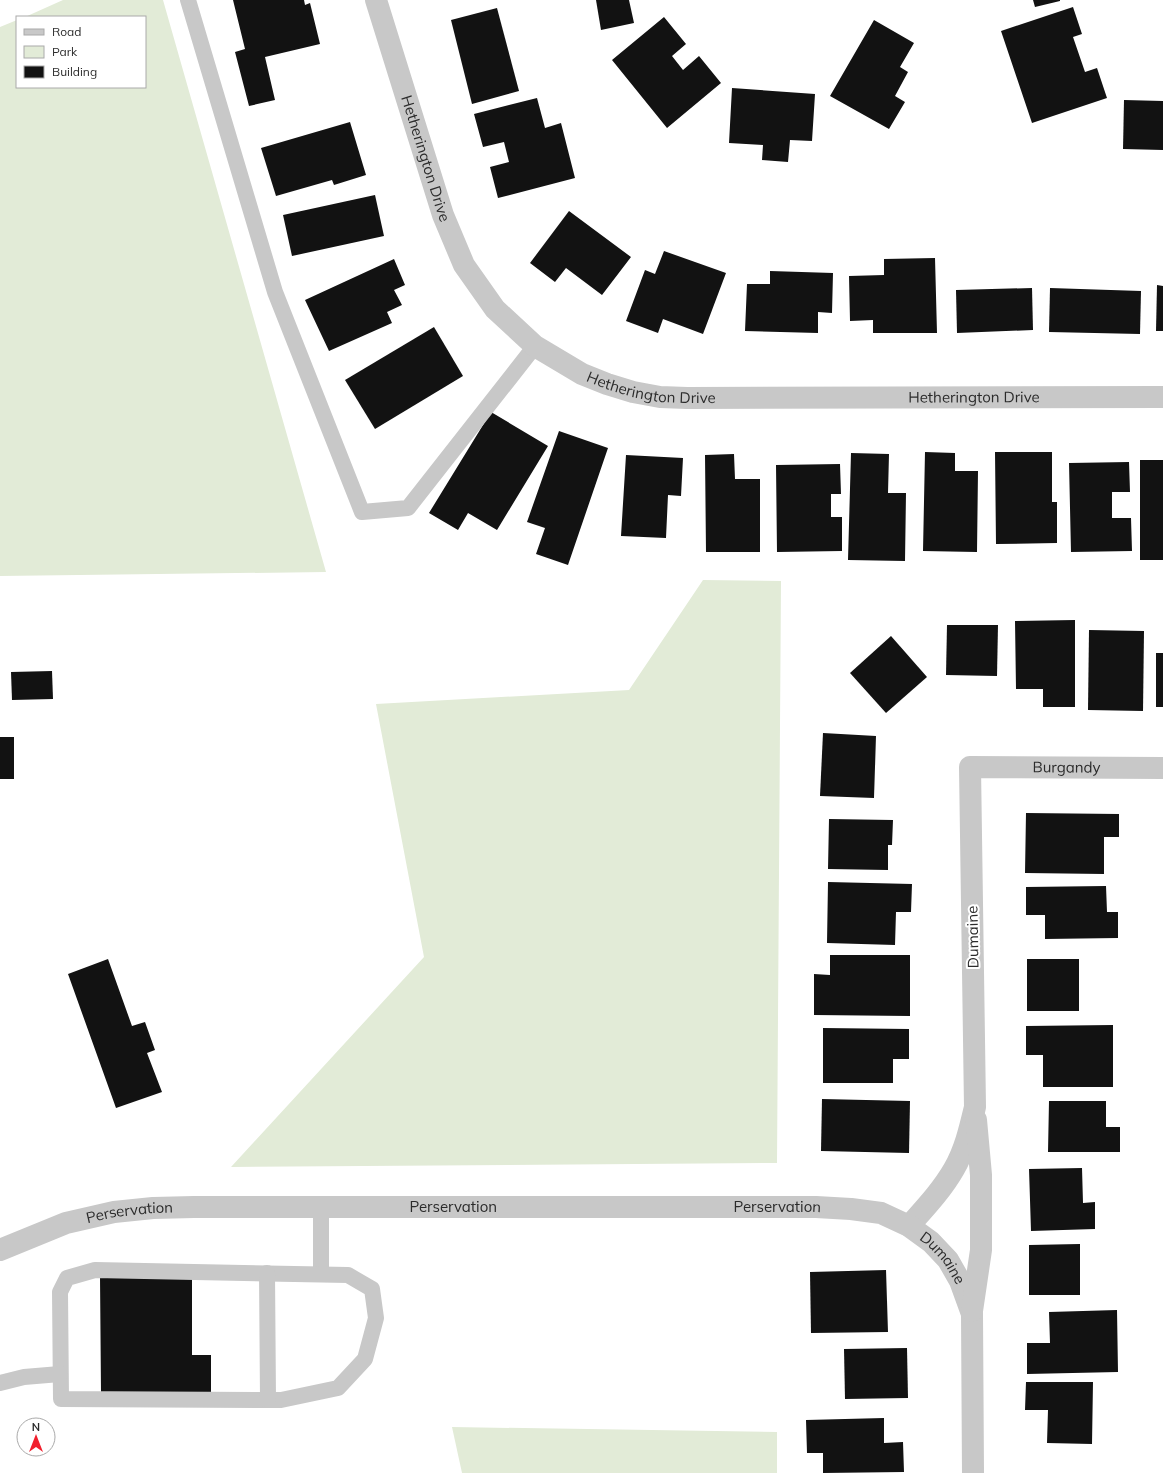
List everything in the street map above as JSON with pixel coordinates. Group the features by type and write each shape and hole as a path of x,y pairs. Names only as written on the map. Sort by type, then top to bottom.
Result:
{"street":[{"name":"Hetherington Drive","path":"376,0 443,215 464,265 495,309 535,346 582,374 633,392 660,397 1163,397"},
{"name":"Burgandy","path":"970,767 1163,768"},
{"name":"Dumaine","path":"970,767 975,1107 981,1175 981,1250 972,1314 973,1473"},
{"name":"Dumaine","path":"972,1314 960,1281 948,1260 931,1242 910,1226 954,1169 968,1137 975,1107"},
{"name":"Perservation","path":"0,1250 66,1223 114,1212 153,1208 816,1207 851,1209 881,1213 910,1226"}],"lane":[{"path":"188,0 275,292 362,512 408,508 535,346"},
{"path":"321,1207 321,1274"},
{"path":"95,1270 321,1274 348,1275 372,1289 376,1318 365,1359 338,1388 281,1400 61,1399 60,1292 67,1278 95,1270"},
{"path":"267,1273 268,1400"},
{"path":"0,1383 24,1377 60,1374"}],"green space":[{"path":"63,0 163,0 326,572 0,576 0,27 16,20 16,88 146,88 146,16 27,16"},
{"path":"703,580 781,581 777,1163 231,1167 424,957 376,704 629,690"},
{"path":"452,1427 777,1432 777,1473 462,1473"}],"building":[{"path":"233,0 304,0 305,5 310,3 320,44 265,57 275,100 249,106 235,52 245,49"},
{"path":"596,0 629,0 634,23 601,30"},
{"path":"1033,0 1060,0 1060,1 1035,7"},
{"path":"1073,7 1082,34 1073,37 1085,72 1097,68 1107,98 1032,123 1001,31"},
{"path":"497,8 519,91 472,104 451,20"},
{"path":"664,17 686,44 672,56 683,70 699,56 721,83 667,128 612,60"},
{"path":"874,20 914,43 900,67 908,72 895,96 905,102 889,129 830,96"},
{"path":"732,88 815,94 812,141 790,140 788,162 762,160 763,145 729,143"},
{"path":"537,98 545,128 561,123 575,178 498,198 490,167 509,162 504,142 483,147 474,114"},
{"path":"1124,100 1163,101 1163,150 1123,149"},
{"path":"350,122 366,175 334,185 332,180 276,196 261,148"},
{"path":"375,195 384,236 292,256 283,215"},
{"path":"569,211 631,257 602,295 566,268 555,282 530,263"},
{"path":"664,251 726,273 703,334 663,319 658,333 626,321 645,270 655,274"},
{"path":"935,258 937,333 873,333 873,320 850,321 849,276 884,275 884,259"},
{"path":"394,259 405,285 394,290 402,305 387,312 392,323 329,351 305,300"},
{"path":"770,271 833,273 832,313 818,312 818,333 745,331 747,284 770,284"},
{"path":"1157,285 1163,286 1163,331 1156,331"},
{"path":"1032,288 1033,330 957,333 956,290"},
{"path":"1050,288 1141,291 1140,334 1049,332"},
{"path":"434,327 463,376 375,429 345,380"},
{"path":"491,412 548,446 497,530 468,513 458,530 429,513"},
{"path":"559,431 608,448 568,565 536,554 545,528 527,522"},
{"path":"925,452 955,453 955,471 978,471 977,552 923,551"},
{"path":"995,452 1052,452 1052,502 1057,502 1057,543 996,544"},
{"path":"851,453 889,454 888,493 906,493 905,561 848,560"},
{"path":"734,454 735,479 760,479 760,552 706,552 705,455"},
{"path":"626,455 683,458 681,496 668,495 666,538 621,536"},
{"path":"1140,460 1163,460 1163,560 1140,560"},
{"path":"1129,462 1130,492 1112,492 1112,518 1131,518 1132,551 1071,552 1069,463"},
{"path":"840,464 841,494 831,494 831,517 842,517 842,551 777,552 776,465"},
{"path":"1075,620 1075,707 1043,707 1043,689 1016,689 1015,621"},
{"path":"947,625 998,625 997,676 946,675"},
{"path":"1089,630 1144,631 1143,711 1088,710"},
{"path":"891,636 927,677 886,713 850,673"},
{"path":"1156,653 1163,653 1163,707 1156,707"},
{"path":"52,671 53,699 12,700 11,672"},
{"path":"823,733 876,736 874,798 820,796"},
{"path":"0,737 14,737 14,779 0,779"},
{"path":"1026,813 1119,814 1119,837 1104,837 1104,874 1025,873"},
{"path":"829,819 893,820 892,845 888,845 888,870 828,869"},
{"path":"828,882 912,884 911,912 896,912 895,945 827,943"},
{"path":"1106,886 1107,912 1118,912 1118,938 1045,939 1045,915 1026,915 1026,887"},
{"path":"830,955 910,955 910,1016 814,1015 814,974 830,975"},
{"path":"108,959 132,1026 145,1022 155,1050 147,1053 162,1092 116,1108 68,974"},
{"path":"1027,959 1079,959 1079,1011 1027,1011"},
{"path":"1113,1025 1113,1087 1043,1087 1043,1055 1026,1055 1026,1026"},
{"path":"823,1028 909,1029 909,1059 893,1059 893,1083 823,1083"},
{"path":"822,1099 910,1101 909,1153 821,1151"},
{"path":"1049,1101 1106,1101 1106,1127 1120,1127 1120,1152 1048,1152"},
{"path":"1082,1168 1083,1203 1095,1202 1095,1229 1031,1231 1029,1169"},
{"path":"1080,1244 1080,1295 1029,1295 1029,1245"},
{"path":"886,1270 888,1332 811,1333 810,1272"},
{"path":"100,1276 192,1276 192,1355 211,1355 211,1393 101,1393"},
{"path":"1117,1310 1118,1372 1027,1374 1027,1343 1050,1343 1049,1312"},
{"path":"907,1348 908,1398 845,1399 844,1349"},
{"path":"1026,1382 1093,1382 1092,1444 1047,1443 1048,1410 1025,1410"},
{"path":"884,1418 884,1443 903,1442 904,1472 823,1473 823,1453 807,1453 806,1420"}]}
